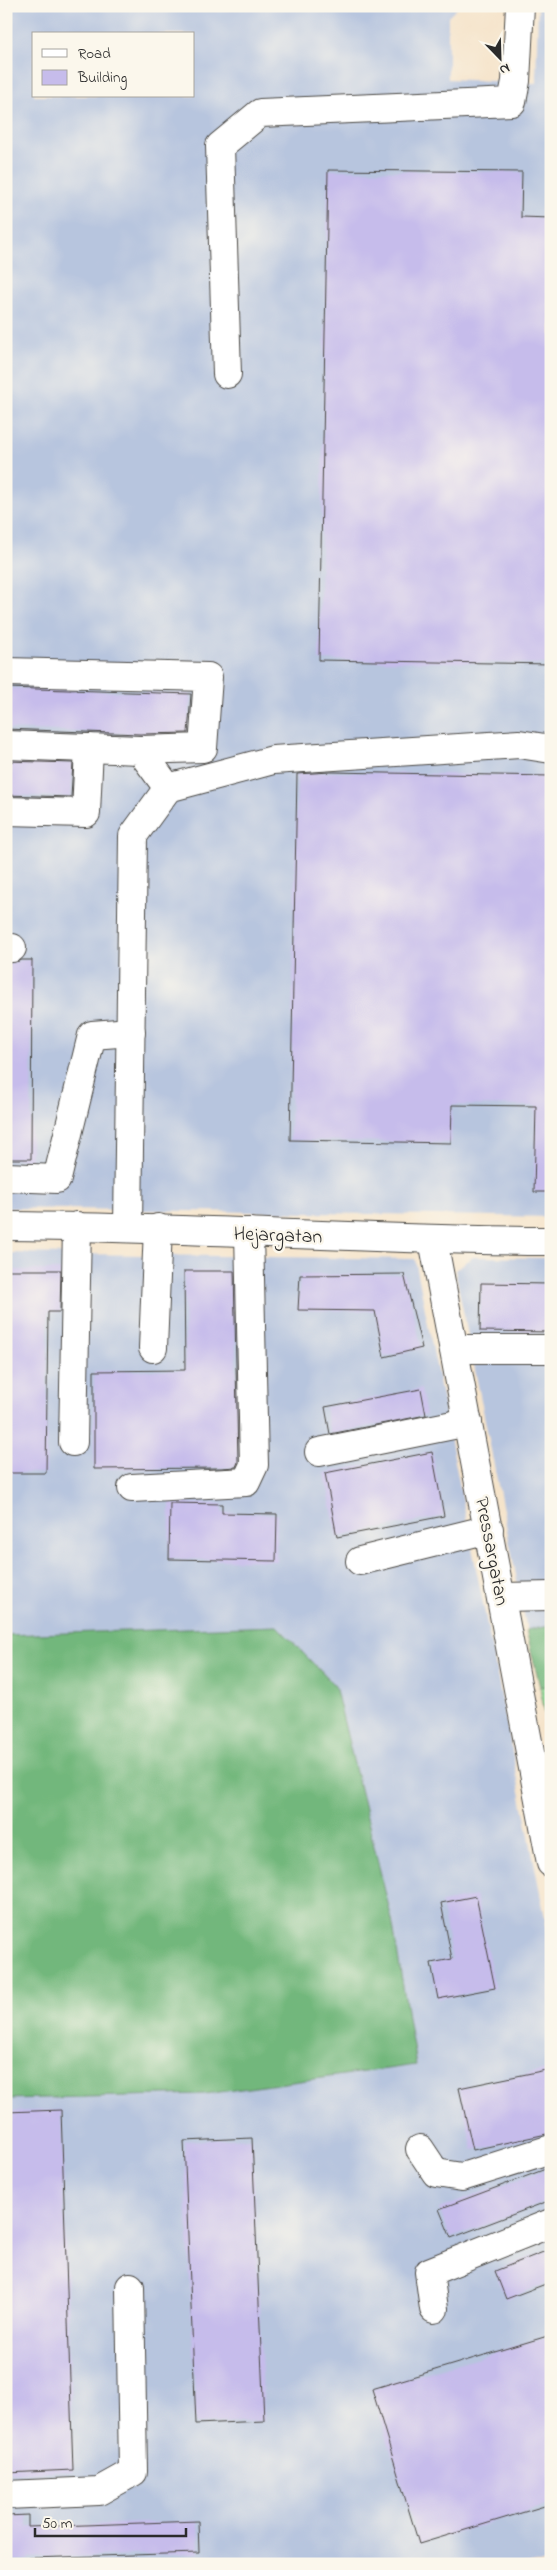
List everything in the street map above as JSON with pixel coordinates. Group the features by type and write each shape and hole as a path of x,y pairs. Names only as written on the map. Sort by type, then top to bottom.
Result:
{"street":[{"path":"227,374 220,146 260,114 512,102 516,81 520,6"},
{"path":"6,672 208,677 203,748 140,750 6,745"},
{"path":"128,1227 133,836 168,788 273,760 519,744 551,749"},
{"path":"6,811 86,813 89,748"},
{"path":"140,750 168,788"},
{"path":"6,1177 57,1178 92,1035 130,1032"},
{"name":"Hejargatan","path":"6,1226 128,1227 433,1240 551,1241"},
{"path":"73,1442 77,1226"},
{"path":"154,1348 158,1228"},
{"path":"132,1488 246,1482 254,1465 249,1232"},
{"name":"Pressargatan","path":"433,1240 551,1863"},
{"path":"454,1349 551,1349"},
{"path":"319,1452 468,1422"},
{"path":"360,1561 488,1529"},
{"path":"501,1597 551,1596"},
{"path":"420,2149 436,2173 462,2177 551,2149"},
{"path":"434,2309 429,2272 551,2223"},
{"path":"6,2495 99,2491 133,2472 130,2287"}],"shaded area":[{"path":"6,6 459,6 448,17 448,79 536,83 538,6 551,6 551,1217 6,1208"},
{"path":"6,1253 415,1259 551,1948 551,2564 6,2564 6,2097 205,2094 416,2065 392,1920 335,1686 277,1626 6,1635"},
{"path":"473,1257 551,1258 551,1626 527,1630 455,1270"}],"green space":[{"path":"277,1626 335,1686 392,1920 416,2065 205,2094 6,2099 6,1635"},
{"path":"551,1626 551,1685 540,1687 526,1630"},
{"path":"551,1685 551,1748 540,1687"}],"building":[{"path":"328,170 522,172 521,217 551,218 551,664 319,660"},
{"path":"6,688 191,694 188,733 140,734 6,729"},
{"path":"6,761 73,763 71,797 6,795"},
{"path":"331,772 551,776 551,1192 534,1192 536,1106 452,1105 451,1143 290,1140 297,774"},
{"path":"22,960 32,960 31,1159 6,1159 6,964"},
{"path":"6,1270 61,1270 60,1312 48,1312 46,1473 6,1473"},
{"path":"184,1271 234,1271 238,1462 236,1467 94,1469 94,1371 185,1370"},
{"path":"404,1274 422,1348 384,1357 375,1311 298,1310 300,1275"},
{"path":"481,1283 551,1284 551,1332 480,1331"},
{"path":"421,1389 426,1415 330,1434 325,1407"},
{"path":"432,1452 444,1516 337,1537 325,1473"},
{"path":"170,1503 222,1504 222,1513 277,1514 276,1561 169,1559"},
{"path":"476,1896 495,1988 438,1999 431,1963 452,1959 441,1903"},
{"path":"546,2070 551,2090 551,2133 473,2150 459,2088"},
{"path":"61,2110 73,2470 6,2473 6,2112"},
{"path":"252,2138 264,2421 196,2424 184,2141"},
{"path":"551,2167 551,2200 451,2238 439,2209"},
{"path":"551,2249 551,2282 506,2299 495,2271"},
{"path":"551,2335 551,2504 419,2544 372,2389"},
{"path":"28,2515 28,2527 198,2521 199,2553 29,2558 29,2560 6,2561 6,2516"}]}
